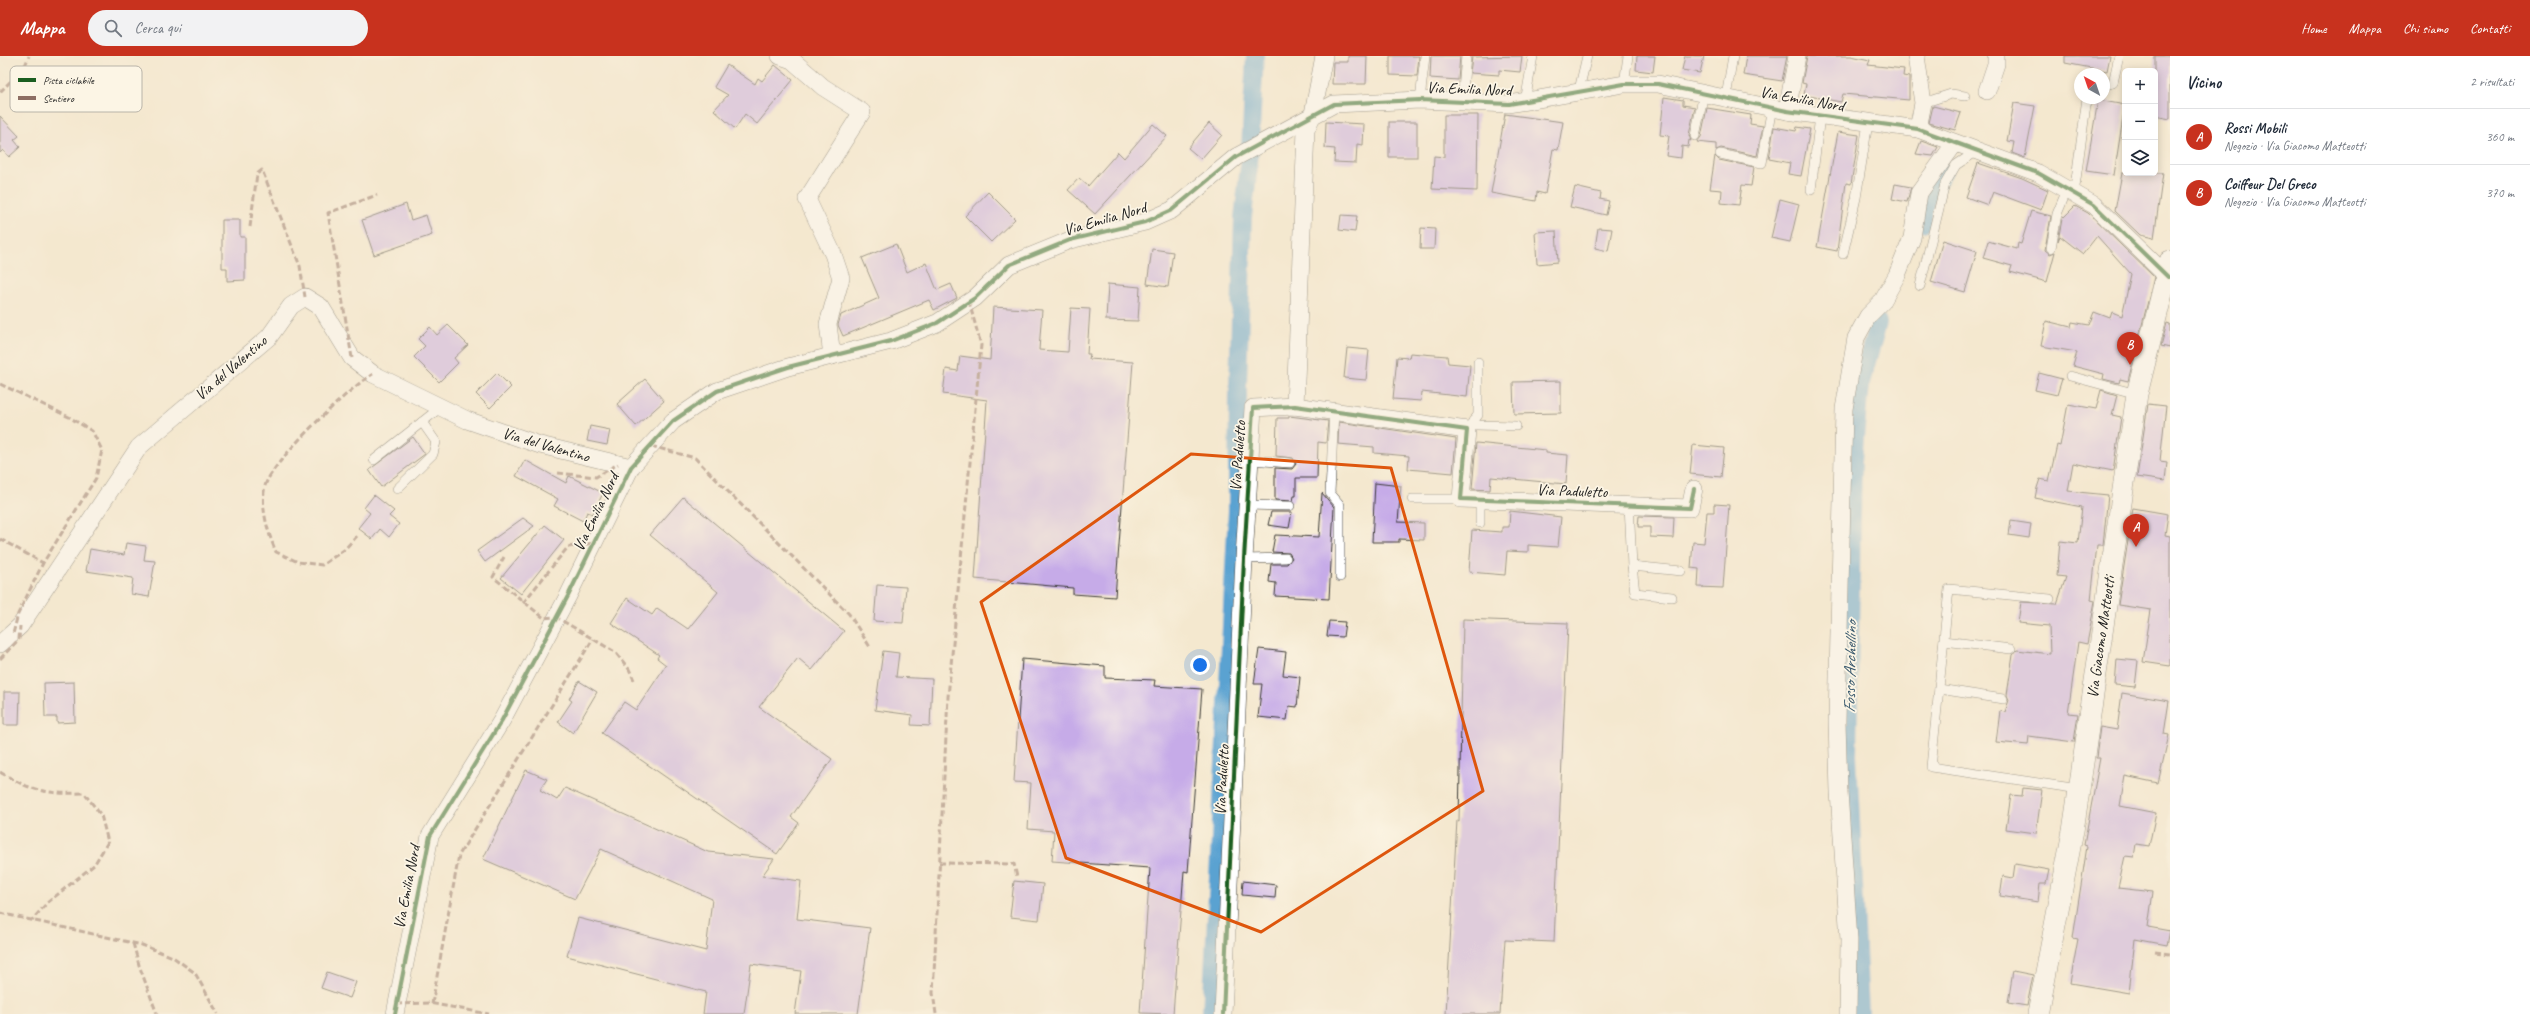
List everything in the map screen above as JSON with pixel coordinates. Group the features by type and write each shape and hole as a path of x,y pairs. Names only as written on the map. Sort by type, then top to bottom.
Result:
{"street":[{"path":"780,56 792,60 823,87 862,112 807,199 833,254 841,278 828,324 832,356"},
{"path":"1295,406 1306,130 1313,114 1324,56"},
{"path":"1779,109 1797,56"},
{"path":"1916,56 1923,103 1918,129"},
{"path":"1987,92 1996,64 1996,56"},
{"name":"Via Emilia Nord","path":"394,1014 430,836 502,720 568,596 631,468 673,421 717,391 788,367 891,341 937,323 975,298 1009,265 1070,240 1145,222 1172,210 1236,158 1313,114 1334,104 1420,100 1509,104 1579,90 1624,84 1658,84 1779,109 1918,129 2038,173 2094,205 2169,269"},
{"path":"1848,1014 1849,940 1839,792 1837,722 1844,410 1856,338 1868,316 1882,302 1897,275 1912,238 1920,193 1955,143"},
{"name":"Via Giacomo Matteotti","path":"2038,1014 2079,789 2137,394 2150,340 2165,309 2169,269"},
{"name":"Via del Valentino","path":"0,644 20,626 139,447 269,337 291,306 306,297 321,307 352,358 373,374 467,420 540,445 631,468"},
{"name":"Via Paduletto","path":"1223,1014 1244,559 1253,408 1295,406 1470,426"},
{"path":"1461,499 1470,426"},
{"name":"Via Paduletto","path":"1461,499 1690,508 1694,489"}],"lane":[{"path":"1420,100 1425,56"},
{"path":"1462,101 1466,56"},
{"path":"1525,102 1533,56"},
{"path":"1579,90 1587,56"},
{"path":"1624,84 1628,56"},
{"path":"1726,97 1733,56"},
{"path":"2110,84 2113,83 2119,56"},
{"path":"1695,136 1704,93"},
{"path":"1923,103 1951,94 1965,96"},
{"path":"2051,248 2057,214 2071,192 2086,104"},
{"path":"1720,154 1762,162 1779,109"},
{"path":"1811,190 1820,116"},
{"path":"1843,254 1856,198 1868,123"},
{"path":"1920,286 1945,184 1956,165 1977,151"},
{"path":"1470,426 1478,415 1478,362"},
{"path":"2070,376 2137,394"},
{"path":"374,460 441,407"},
{"path":"1334,411 1330,493 1340,505 1340,577"},
{"path":"397,489 433,454 436,442 422,422"},
{"path":"1470,426 1516,426"},
{"path":"1250,460 1290,463"},
{"path":"1412,499 1461,499"},
{"path":"1480,500 1480,523"},
{"path":"1247,505 1290,506"},
{"path":"1630,505 1632,566 1635,593 1672,597"},
{"path":"1244,559 1286,558"},
{"path":"1632,566 1681,571"},
{"path":"2050,599 1949,589 1931,767 2079,789"},
{"path":"1944,640 2010,649"},
{"path":"1939,689 2003,700"}],"highlighted area":[{"path":"1191,454 1391,468 1483,791 1261,932 1066,858 981,602"}],"building":[{"path":"1348,56 1367,56 1366,84 1332,84 1333,62 1348,62"},
{"path":"1390,56 1419,56 1417,76 1390,75"},
{"path":"1431,56 1460,56 1458,80 1430,78"},
{"path":"1522,56 1520,72 1499,70 1499,75 1470,73 1472,57"},
{"path":"1637,56 1655,56 1653,72 1636,70"},
{"path":"1685,56 1704,56 1700,73 1682,70"},
{"path":"1746,56 1787,56 1782,81 1743,75"},
{"path":"1807,56 1851,56 1870,60 1868,65 1904,69 1903,76 1909,77 1909,100 1843,94 1841,102 1804,95 1806,84 1802,83"},
{"path":"2065,56 2110,56 2108,68 2091,68 2065,63"},
{"path":"2155,56 2170,56 2170,119 2158,117 2158,68 2155,68"},
{"path":"727,65 755,84 758,78 762,81 775,65 793,80 757,124 745,114 735,129 714,110 728,95 714,87"},
{"path":"1664,97 1683,100 1683,105 1695,107 1689,135 1691,141 1689,140 1688,147 1682,146 1681,158 1666,156 1669,136 1660,135"},
{"path":"2110,102 2122,104 2122,124 2114,175 2086,171 2097,104 2110,104"},
{"path":"2014,103 2035,106 2025,158 2012,153 2014,142 2007,141"},
{"path":"1933,106 1961,113 1955,130 1929,123"},
{"path":"1707,108 1751,115 1750,124 1763,126 1757,156 1721,148 1716,150 1716,144 1697,142 1701,137"},
{"path":"1505,114 1563,122 1558,150 1553,149 1545,194 1537,192 1536,201 1491,193"},
{"path":"1444,115 1478,115 1477,191 1432,189 1434,156 1444,157"},
{"path":"0,116 19,136 14,140 20,147 9,157 3,150 0,153"},
{"path":"1326,122 1364,124 1363,145 1357,144 1356,163 1334,162 1335,149 1325,148"},
{"path":"1389,122 1417,122 1417,157 1389,157"},
{"path":"1209,123 1222,135 1201,159 1188,148"},
{"path":"1153,124 1167,136 1095,214 1068,190 1079,178 1088,186 1118,152 1124,158"},
{"path":"1774,127 1796,131 1797,127 1810,129 1801,176 1788,174 1790,163 1769,159"},
{"path":"1838,132 1859,135 1851,184 1846,183 1837,251 1817,247"},
{"path":"1921,141 1938,147 1933,156 1916,154"},
{"path":"1715,156 1719,160 1754,167 1751,186 1742,185 1739,205 1721,203 1722,190 1710,189"},
{"path":"1978,163 2022,178 2048,190 2041,210 1993,192 1988,205 1966,197"},
{"path":"2122,173 2122,176 2158,176 2158,173 2163,173 2154,238 2140,235 2115,211"},
{"path":"1895,184 1911,187 1907,202 1892,199"},
{"path":"1575,187 1601,193 1600,199 1609,201 1606,215 1570,207"},
{"path":"988,192 1015,219 991,242 965,216"},
{"path":"1780,199 1799,204 1790,242 1771,238"},
{"path":"406,204 411,220 426,215 432,235 374,255 362,220"},
{"path":"2075,206 2088,213 2154,277 2128,381 2120,379 2119,383 2103,379 2104,374 2073,366 2077,352 2041,346 2046,321 2071,327 2072,322 2089,325 2094,312 2110,318 2112,312 2122,316 2131,274 2097,236 2083,254 2060,236 2058,241 2062,219"},
{"path":"2031,211 2051,216 2045,250 2050,254 2055,252 2047,282 2010,272 2012,266 1983,258 1988,241 2017,249 2018,243 2021,244"},
{"path":"1341,215 1357,216 1355,232 1339,230"},
{"path":"222,220 240,220 240,237 245,237 245,280 227,281 227,268 222,268"},
{"path":"1421,228 1435,229 1434,249 1420,249"},
{"path":"1598,228 1612,229 1608,251 1595,248"},
{"path":"1556,231 1558,262 1537,264 1535,232"},
{"path":"1943,240 1977,251 1965,292 1931,282"},
{"path":"896,244 907,272 926,263 937,290 951,284 957,298 934,310 929,300 843,336 838,325 841,315 879,298 862,258"},
{"path":"1152,249 1173,252 1168,287 1147,284"},
{"path":"1108,284 1140,287 1138,321 1106,320"},
{"path":"993,307 1042,310 1039,350 1068,352 1071,308 1090,309 1087,354 1090,354 1089,359 1133,362 1115,597 1073,594 1073,588 975,579 987,400 943,394 946,369 958,371 960,356 990,360"},
{"path":"2167,323 2170,324 2170,348 2161,346"},
{"path":"448,325 468,345 454,358 458,363 439,382 414,357 425,346 418,339 430,327 437,335"},
{"path":"1347,348 1369,350 1366,380 1344,378"},
{"path":"1410,353 1447,356 1448,363 1470,365 1467,397 1422,392 1421,401 1393,399 1397,357 1409,358"},
{"path":"497,373 511,387 490,408 476,394"},
{"path":"2039,373 2062,379 2057,395 2035,390"},
{"path":"645,379 664,401 636,426 617,404"},
{"path":"1561,381 1561,413 1514,414 1513,382"},
{"path":"2101,390 2117,395 2112,415 2121,417 2113,471 2073,463 2068,491 2108,495 2103,545 2097,545 2091,600 2095,601 2087,644 2078,642 2068,713 2078,714 2074,742 2029,736 2028,745 1996,742 2000,711 2005,712 2009,700 2007,695 2013,655 2017,650 2050,654 2049,626 2018,623 2021,602 2057,604 2066,577 2057,576 2060,541 2078,543 2082,507 2035,498 2037,488 2040,479 2049,481 2057,445 2060,446 2068,404 2096,409"},
{"path":"2148,404 2166,406 2160,461 2167,462 2165,481 2137,477"},
{"path":"1289,416 1328,421 1326,443 1318,442 1317,478 1296,478 1296,496 1294,496 1293,501 1275,500 1275,468 1292,469 1296,464 1293,458 1276,456 1277,418 1289,418"},
{"path":"1339,422 1456,439 1453,473 1408,469 1409,456 1374,453 1374,447 1338,444"},
{"path":"590,426 610,430 607,445 587,441"},
{"path":"413,437 425,454 381,487 369,470"},
{"path":"1476,443 1546,450 1546,453 1568,455 1566,484 1491,477 1490,490 1472,489"},
{"path":"1693,445 1724,448 1721,477 1690,474"},
{"path":"525,460 566,483 569,476 603,493 593,514 587,512 583,521 554,506 558,499 516,476"},
{"path":"1375,483 1401,486 1398,522 1424,523 1424,540 1399,539 1399,542 1372,542"},
{"path":"1322,493 1334,507 1329,599 1275,596 1276,583 1269,582 1271,564 1287,564 1292,558 1289,553 1272,552 1275,535 1319,537"},
{"path":"374,495 394,511 389,516 399,524 389,537 380,529 372,539 358,528 370,513 364,508"},
{"path":"683,497 844,631 812,670 798,658 759,707 832,759 791,817 799,823 777,854 602,733 624,702 636,710 666,665 657,658 659,655 611,623 627,598 652,615 657,608 688,629 718,592 650,535"},
{"path":"1714,504 1729,505 1723,588 1698,587 1699,569 1691,568 1693,542 1704,543 1707,512 1714,512"},
{"path":"2133,508 2168,514 2165,535 2170,536 2170,666 2143,662 2151,610 2118,605"},
{"path":"1510,511 1561,517 1558,547 1528,545 1528,552 1507,551 1505,575 1469,572 1472,530 1502,532 1502,527 1509,527"},
{"path":"1271,512 1292,512 1289,528 1268,525"},
{"path":"1639,516 1674,517 1673,538 1650,537 1650,527 1638,527"},
{"path":"523,518 534,526 485,562 477,551"},
{"path":"2011,521 2031,524 2029,538 2009,535"},
{"path":"545,525 564,540 521,594 501,578"},
{"path":"126,543 146,546 144,560 155,561 149,597 131,594 133,578 86,571 90,549 124,555"},
{"path":"877,585 906,587 903,623 874,621"},
{"path":"1463,619 1568,623 1554,942 1505,940 1500,1014 1446,1014 1457,820 1459,821"},
{"path":"1329,621 1345,622 1343,637 1327,636"},
{"path":"1259,649 1286,652 1283,675 1300,677 1297,707 1289,706 1287,720 1258,717 1262,684 1254,684"},
{"path":"883,651 899,653 896,677 932,679 930,726 911,725 912,715 875,710"},
{"path":"1022,659 1105,666 1105,678 1155,680 1154,686 1202,689 1188,872 1184,871 1173,1014 1140,1013 1150,868 1052,861 1054,831 1028,829 1031,783 1014,782"},
{"path":"2117,659 2138,661 2135,687 2115,685"},
{"path":"579,681 597,692 573,733 558,722 572,701 569,699"},
{"path":"74,682 75,722 57,723 57,717 45,717 44,683"},
{"path":"4,692 20,692 19,725 4,725"},
{"path":"2122,693 2169,701 2164,734 2169,735 2158,783 2125,776 2120,806 2156,813 2149,846 2136,844 2134,857 2125,856 2118,888 2153,892 2148,927 2170,931 2167,945 2135,939 2129,993 2070,983 2078,939 2073,938 2087,846 2084,845 2100,758 2096,758 2100,727 2117,730"},
{"path":"526,770 547,779 540,790 557,800 565,788 708,852 774,859 762,876 801,881 797,919 870,928 858,1014 795,1014 801,971 751,964 744,1014 703,1014 706,992 567,956 578,918 706,951 712,899 601,849 575,899 483,859"},
{"path":"2023,788 2042,790 2036,833 2006,829 2011,795 2022,796"},
{"path":"2015,864 2049,870 2046,884 2040,884 2038,902 2000,896 2003,876 2013,878"},
{"path":"1014,881 1043,884 1039,920 1010,917"},
{"path":"1243,881 1276,885 1275,898 1242,895"},
{"path":"2013,971 2033,975 2027,1006 2008,1003"},
{"path":"327,972 356,982 350,998 321,988"}],"waterway":[{"path":"1211,1014 1237,511 1238,386 1243,217 1249,166 1255,56"},
{"name":"Fosso Archellino","path":"1922,223 1926,201 1944,171"},
{"name":"Fosso Archellino","path":"1860,1014 1848,755 1853,460 1860,386 1878,323"}],"marked path":[{"path":"25,66 29,56"},
{"path":"0,92 10,82"},
{"path":"250,227 257,174 262,170 300,266 305,297"},
{"path":"352,358 328,213 377,195"},
{"path":"936,1014 933,993 948,697 981,345 969,302"},
{"path":"357,536 344,550 322,565 298,562 276,552 270,537 263,502 265,486 270,475 281,460 331,408 362,381 373,374"},
{"path":"0,384 69,417 92,431 102,450 96,478 43,563 18,614 13,634"},
{"path":"651,446 695,458 849,614 870,647"},
{"path":"558,473 596,477 618,464"},
{"path":"0,539 43,563"},
{"path":"523,603 568,547 594,543"},
{"path":"504,557 493,577 544,618 556,617 615,652 629,669 634,680"},
{"path":"0,659 19,639 20,626"},
{"path":"432,1004 459,855 593,639"},
{"path":"0,772 31,788 60,793 84,793 101,815 108,842 94,865 47,903 32,920"},
{"path":"939,863 1014,864 1017,877"},
{"path":"0,913 142,945 173,957 195,973 218,1014"},
{"path":"133,943 139,965 157,1014"},
{"path":"2155,952 2170,954"},
{"path":"396,1004 429,1003 489,1014"}],"cycle path":[{"path":"395,1014 430,836 502,720 568,596 631,467 673,421 717,391 788,367 891,341 937,323 975,298 1009,265 1070,240 1145,222 1172,210 1236,157 1334,104 1420,100 1509,104 1624,84 1658,84 1787,111 1918,129 2038,173 2094,205 2168,277"},
{"path":"1223,1014 1244,559 1253,408 1295,406 1467,430 1461,499 1690,508 1694,489"}],"place":[{"name":"Coiffeur Del Greco","path":"2130,365"},
{"name":"Rossi Mobili","path":"2136,547"}]}
